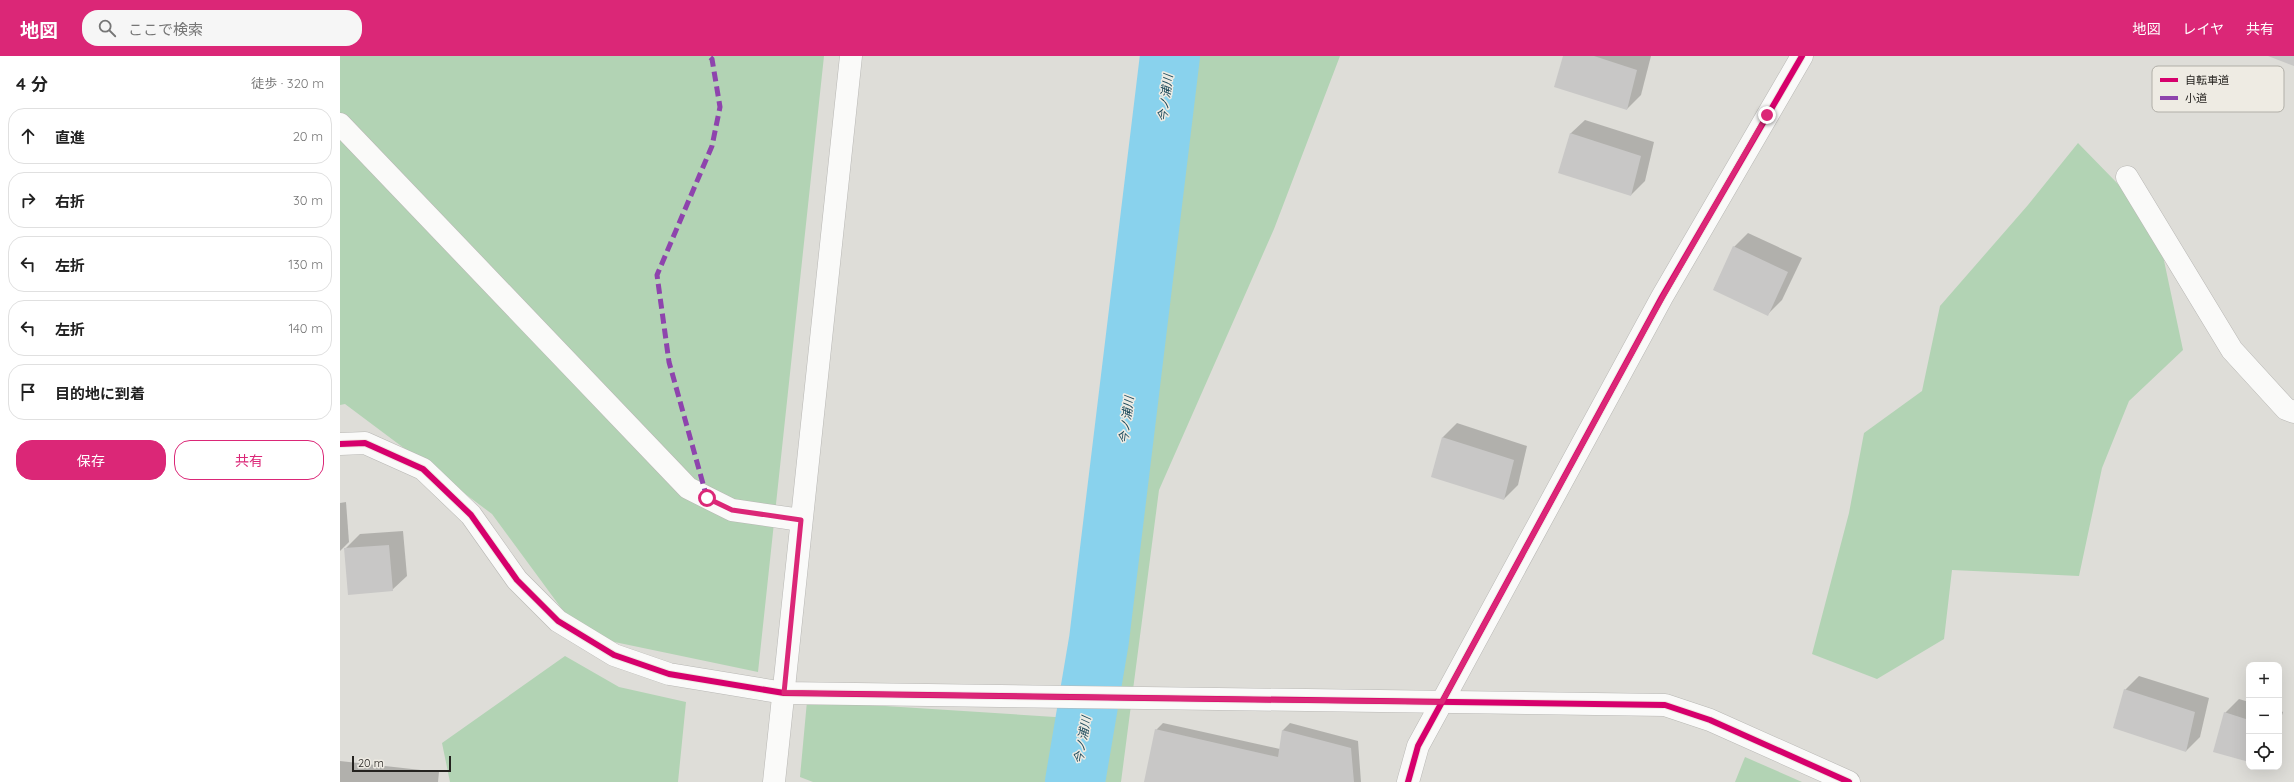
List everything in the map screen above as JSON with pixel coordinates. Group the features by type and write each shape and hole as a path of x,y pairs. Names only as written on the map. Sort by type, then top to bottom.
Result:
{"street":[{"path":"774,782 851,56"},
{"path":"1408,782 1418,746 1662,297 1802,56"},
{"path":"340,124 688,488 732,510 801,520"},
{"path":"2127,176 2232,350 2286,410 2294,412"},
{"path":"340,444 365,443 423,469 471,515 517,580 558,620 614,655 669,674 784,693 1665,705 1710,720 1849,782"}],"green space":[{"path":"340,56 824,56 758,672 581,635 492,514 345,404 340,405"},
{"path":"1149,56 1340,56 1274,229 1159,490 1121,782 813,782 800,777 807,701 1086,719 1122,287"},
{"path":"2078,143 2156,223 2183,350 2129,401 2102,468 2079,576 1952,570 1944,639 1877,679 1812,654 1849,513 1864,433 1922,391 1940,306 2028,205"},
{"path":"565,656 619,687 686,702 678,782 450,782 442,743"},
{"path":"1745,757 1802,782 1735,782"}],"building":[{"path":"1563,56 1594,56 1637,70 1627,110 1554,87"},
{"path":"2268,56 2294,56 2294,66"},
{"path":"1570,133 1641,156 1631,196 1558,173"},
{"path":"1733,246 1788,272 1768,316 1713,290"},
{"path":"1442,437 1514,460 1504,500 1431,477"},
{"path":"389,545 393,591 348,595 344,548"},
{"path":"2124,689 2195,712 2186,752 2113,728"},
{"path":"2224,712 2246,719 2246,761 2213,752"},
{"path":"1155,729 1278,757 1282,730 1351,748 1354,782 1144,782"}],"waterway":[{"name":"今ノ浦川","path":"1075,782 1099,640 1170,56"}],"marked path":[{"path":"707,498 669,362 657,275 712,146 720,107 712,59 709,56"}],"cycle path":[{"path":"1408,782 1418,746 1662,297 1802,56"},
{"path":"340,444 365,443 423,469 471,515 517,580 558,621 614,655 669,674 784,693 1665,705 1710,720 1849,782"}],"route":[{"path":"707,498 732,510 801,520 784,693 1442,702 1662,297 1767,115"}]}
